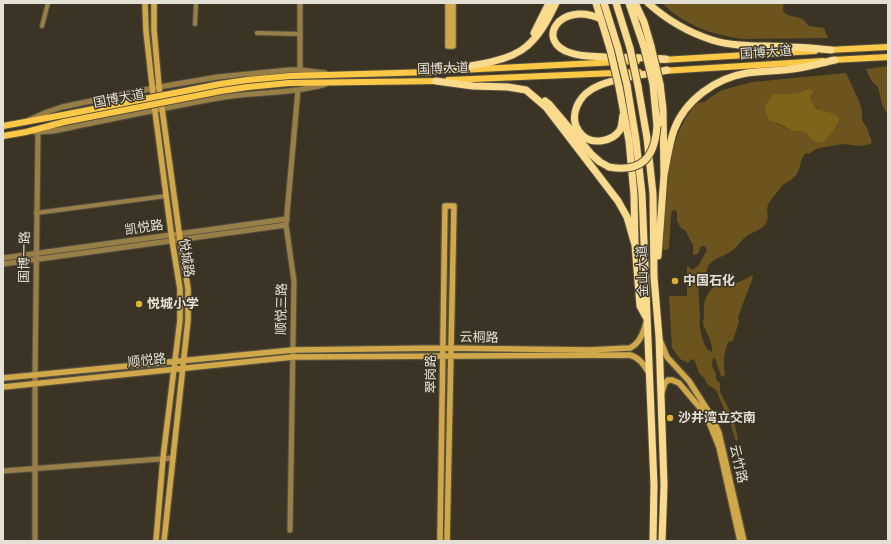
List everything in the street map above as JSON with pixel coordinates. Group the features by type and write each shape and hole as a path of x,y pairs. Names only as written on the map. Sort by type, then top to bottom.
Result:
{"highway":[{"path":"527,46 549,3"},
{"path":"428,72 501,60 516,54 537,36 556,3"},
{"path":"596,3 610,49 624,109 629,141 634,195 635,245 640,306 647,320"},
{"name":"金山大道","path":"604,3 618,48 627,86 636,140 642,194 654,485 653,541"},
{"name":"金山大道","path":"616,3 630,48 638,86 647,138 653,194 655,290 659,337 664,486 662,541"},
{"path":"629,3 648,46"},
{"path":"635,3 644,22 648,46 663,109 664,175 655,290"},
{"path":"648,3 667,19 688,31 712,40 739,46 792,47 831,50"},
{"path":"586,7 601,19"},
{"path":"563,10 556,17 553,26 553,35 558,44 564,50 580,56 666,59"},
{"path":"664,175 674,131 681,116 697,97 707,89 719,82 746,73 794,69 835,60"},
{"path":"624,109 620,129 608,140 589,140 582,135 577,128 575,120 576,109 580,100 588,92 598,86 610,82 667,70"},
{"path":"436,81 526,90 549,104 592,155 600,162 609,167 627,169 643,162 654,147 657,126 657,84"},
{"path":"526,90 546,107 618,201 627,217 635,245"}],"main road":[{"name":"悦城路","path":"145,3 146,31 152,89 180,289 180,320 156,541"},
{"name":"悦城路","path":"154,3 154,30 159,87 179,236 188,289 188,320 164,541"},
{"path":"448,3 450,46 453,3"},
{"name":"国博大道","path":"3,136 26,132 64,118 220,84 247,80 290,76 428,72 888,47"},
{"name":"国博大道","path":"3,126 26,121 64,118 221,91 289,83 436,81 667,70 888,57"},
{"name":"翠岗路","path":"440,541 445,206 454,206 447,541"},
{"name":"云桐路","path":"293,350 451,348 589,350 630,348 639,341 647,320"},
{"name":"云竹路","path":"659,337 668,356 693,387 719,432 744,541"},
{"name":"顺悦路","path":"3,378 293,350"},
{"name":"云桐路","path":"293,357 630,355 641,361 650,376"},
{"name":"顺悦路","path":"3,387 293,357"},
{"name":"云竹路","path":"661,396 665,383 668,380 675,380 682,386 709,422 719,447 740,541"}],"street":[{"path":"42,26 48,3"},
{"path":"195,24 196,3"},
{"path":"300,3 300,70"},
{"path":"257,33 300,34"},
{"path":"26,121 47,112 62,108 159,87 246,74 300,70 334,74"},
{"path":"26,132 53,131 162,109 242,95 314,88 332,82"},
{"name":"顺悦三路","path":"290,530 294,280 286,225 298,90"},
{"name":"国博一路","path":"34,541 34,375 38,132"},
{"path":"36,213 166,196"},
{"name":"凯悦路","path":"3,264 287,219"},
{"name":"凯悦路","path":"179,236 286,225"},
{"name":"凯悦路","path":"3,258 172,238"},
{"path":"3,471 173,458"}],"shaded area":[{"path":"662,3 784,3 783,8 785,14 803,20 809,26 824,28 828,38 743,39 720,35 689,23"},
{"path":"888,66 888,116 882,104 878,87 872,82 866,69"},
{"path":"846,73 859,101 862,111 862,120 867,128 872,142 861,146 843,144 825,147 816,149 809,154 806,153 796,175 782,186 769,203 767,209 768,217 764,226 746,237 733,250 713,261 707,268 706,283 703,286 702,282 698,282 700,330 706,347 712,352 710,340 703,323 705,299 719,281 732,273 734,274 732,282 734,284 752,275 753,277 738,317 739,322 733,340 731,342 729,341 726,348 724,359 724,377 721,376 715,358 713,358 712,366 716,374 716,379 720,383 720,392 733,417 738,439 736,441 716,390 708,385 699,373 694,359 688,363 680,359 672,348 669,296 687,296 687,267 688,266 692,270 698,266 707,250 705,246 701,246 698,254 693,255 693,245 686,231 681,228 677,221 677,211 673,210 671,214 669,247 667,250 663,250 662,245 668,171 672,152 686,118 697,103 704,102 720,91 753,82","holes":["809,89 812,96 810,101 838,124 827,137 825,142 815,141 802,131 794,131 786,128 774,121 765,112 765,105 773,94 796,93"]},
{"path":"809,89 813,90 810,101 812,101 817,109 832,113 839,118 839,121 825,142 815,142 802,131 791,130 776,122 770,121 765,112 765,105 773,94 796,93"}],"place":[{"name":"中国石化","path":"675,281"},
{"name":"悦城小学","path":"139,304"},
{"name":"沙井湾立交南","path":"670,418"}]}
